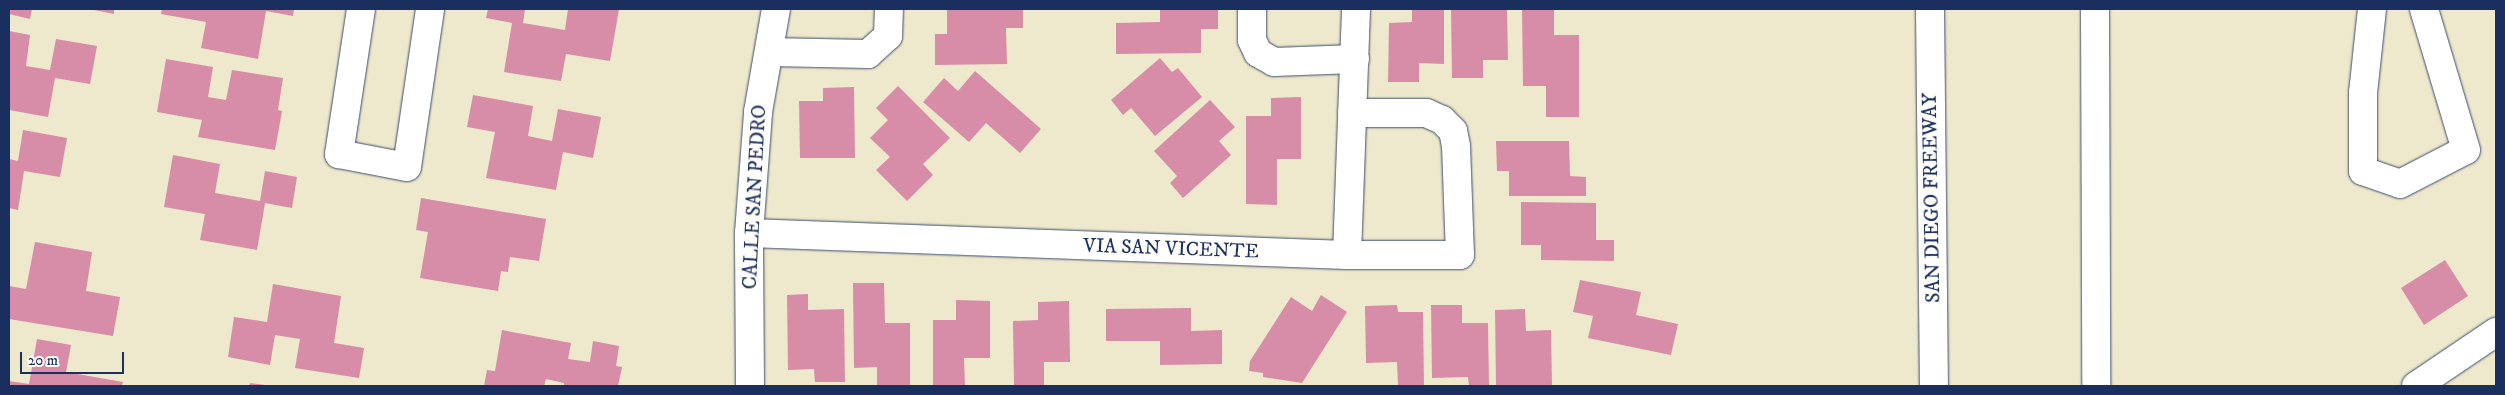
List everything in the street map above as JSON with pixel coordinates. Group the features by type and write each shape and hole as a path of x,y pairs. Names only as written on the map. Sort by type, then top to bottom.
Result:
{"main road":[{"path":"361,9 339,154 407,167 430,9"},
{"name":"CALLE SAN PEDRO","path":"750,386 749,234 758,112 776,9"},
{"path":"768,52 868,54 888,36 889,9"},
{"path":"1347,255 1356,9"},
{"name":"SAN DIEGO FREEWAY","path":"1930,9 1934,386"},
{"path":"2095,9 2096,386"},
{"path":"2372,9 2363,93 2363,171 2400,184 2466,150 2424,9"},
{"path":"1252,13 1252,40 1258,53 1274,62 1354,59"},
{"name":"VIA SAN VICENTE","path":"749,234 1347,255 1460,255 1456,146 1453,132 1442,120 1426,113 1352,113"},
{"path":"2416,386 2496,332"}],"building":[{"path":"9,9 32,9 30,19 9,14"},
{"path":"89,9 114,9 114,14"},
{"path":"162,9 294,9 293,16 266,11 258,59 201,48 206,22 161,14"},
{"path":"488,9 525,9 523,23 565,30 568,9 619,9 610,61 566,54 561,81 504,72 512,23 486,18"},
{"path":"947,9 1023,9 1023,28 1006,28 1007,64 935,65 935,34 947,34"},
{"path":"1160,9 1218,9 1218,29 1201,29 1201,53 1116,54 1116,23 1160,22"},
{"path":"1412,9 1444,9 1444,64 1419,63 1419,82 1388,82 1389,23 1412,22"},
{"path":"1451,9 1507,9 1508,60 1483,60 1483,78 1452,78"},
{"path":"1522,9 1554,9 1554,35 1579,35 1579,117 1546,117 1546,86 1523,86"},
{"path":"9,31 30,35 26,66 50,70 56,39 97,46 90,84 55,78 48,117 9,110"},
{"path":"1160,58 1172,72 1178,68 1202,97 1155,136 1131,108 1123,115 1111,100"},
{"path":"166,59 213,67 208,97 226,100 232,70 283,78 278,110 282,111 275,150 198,137 202,120 157,112"},
{"path":"975,71 1041,129 1020,153 986,123 969,142 923,102 944,78 958,91"},
{"path":"898,86 950,138 923,164 933,175 907,201 876,170 890,157 870,138 888,120 876,108"},
{"path":"854,87 855,158 800,158 799,101 823,101 823,88"},
{"path":"473,95 533,106 528,136 552,141 558,109 601,117 593,158 563,152 556,190 486,178 495,132 467,127"},
{"path":"1301,97 1301,159 1277,159 1277,205 1246,204 1246,116 1271,116 1271,98"},
{"path":"1210,100 1235,127 1219,141 1231,155 1183,198 1170,183 1177,176 1154,151"},
{"path":"23,130 67,138 60,177 24,171 18,210 9,208 9,159 18,161"},
{"path":"1496,141 1569,141 1570,176 1586,177 1586,196 1509,196 1509,171 1497,171"},
{"path":"173,155 220,164 215,193 260,201 265,171 297,177 292,208 265,203 257,250 200,240 205,214 164,207"},
{"path":"421,198 546,219 539,261 510,257 508,272 501,271 498,291 420,278 428,232 416,230"},
{"path":"1521,202 1596,203 1596,240 1614,240 1614,261 1541,260 1541,245 1521,245"},
{"path":"35,242 92,252 86,291 120,297 113,336 9,319 9,286 26,289"},
{"path":"2445,260 2468,296 2424,325 2401,288"},
{"path":"1580,280 1641,292 1636,315 1678,324 1671,355 1588,338 1593,316 1573,312"},
{"path":"853,283 884,283 885,323 910,323 910,386 877,386 877,367 854,368"},
{"path":"273,284 341,296 334,343 364,348 359,378 295,368 300,339 275,335 270,365 228,357 234,317 267,322"},
{"path":"808,294 808,310 844,309 845,382 815,382 814,369 788,370 787,295"},
{"path":"1321,295 1347,312 1302,383 1263,377 1263,373 1249,371 1250,361 1291,297 1312,311"},
{"path":"956,300 990,301 990,358 964,358 965,386 933,386 933,320 956,320"},
{"path":"1069,301 1070,362 1044,362 1044,386 1014,386 1013,321 1038,320 1038,302"},
{"path":"1397,305 1398,312 1423,312 1424,386 1398,386 1397,362 1366,363 1365,306"},
{"path":"1431,305 1462,305 1462,323 1488,323 1489,386 1469,386 1468,377 1432,378"},
{"path":"1191,308 1191,331 1222,330 1222,364 1160,365 1160,341 1106,341 1106,309"},
{"path":"1525,309 1526,331 1551,330 1552,386 1496,386 1495,310"},
{"path":"502,330 571,343 568,359 590,362 593,341 619,346 616,366 622,367 618,386 564,386 564,383 546,379 544,386 484,386 487,370 495,371"},
{"path":"37,339 71,345 66,372 123,382 122,386 9,386 9,381 29,384"},
{"path":"250,383 265,385 265,386 249,386"}]}
